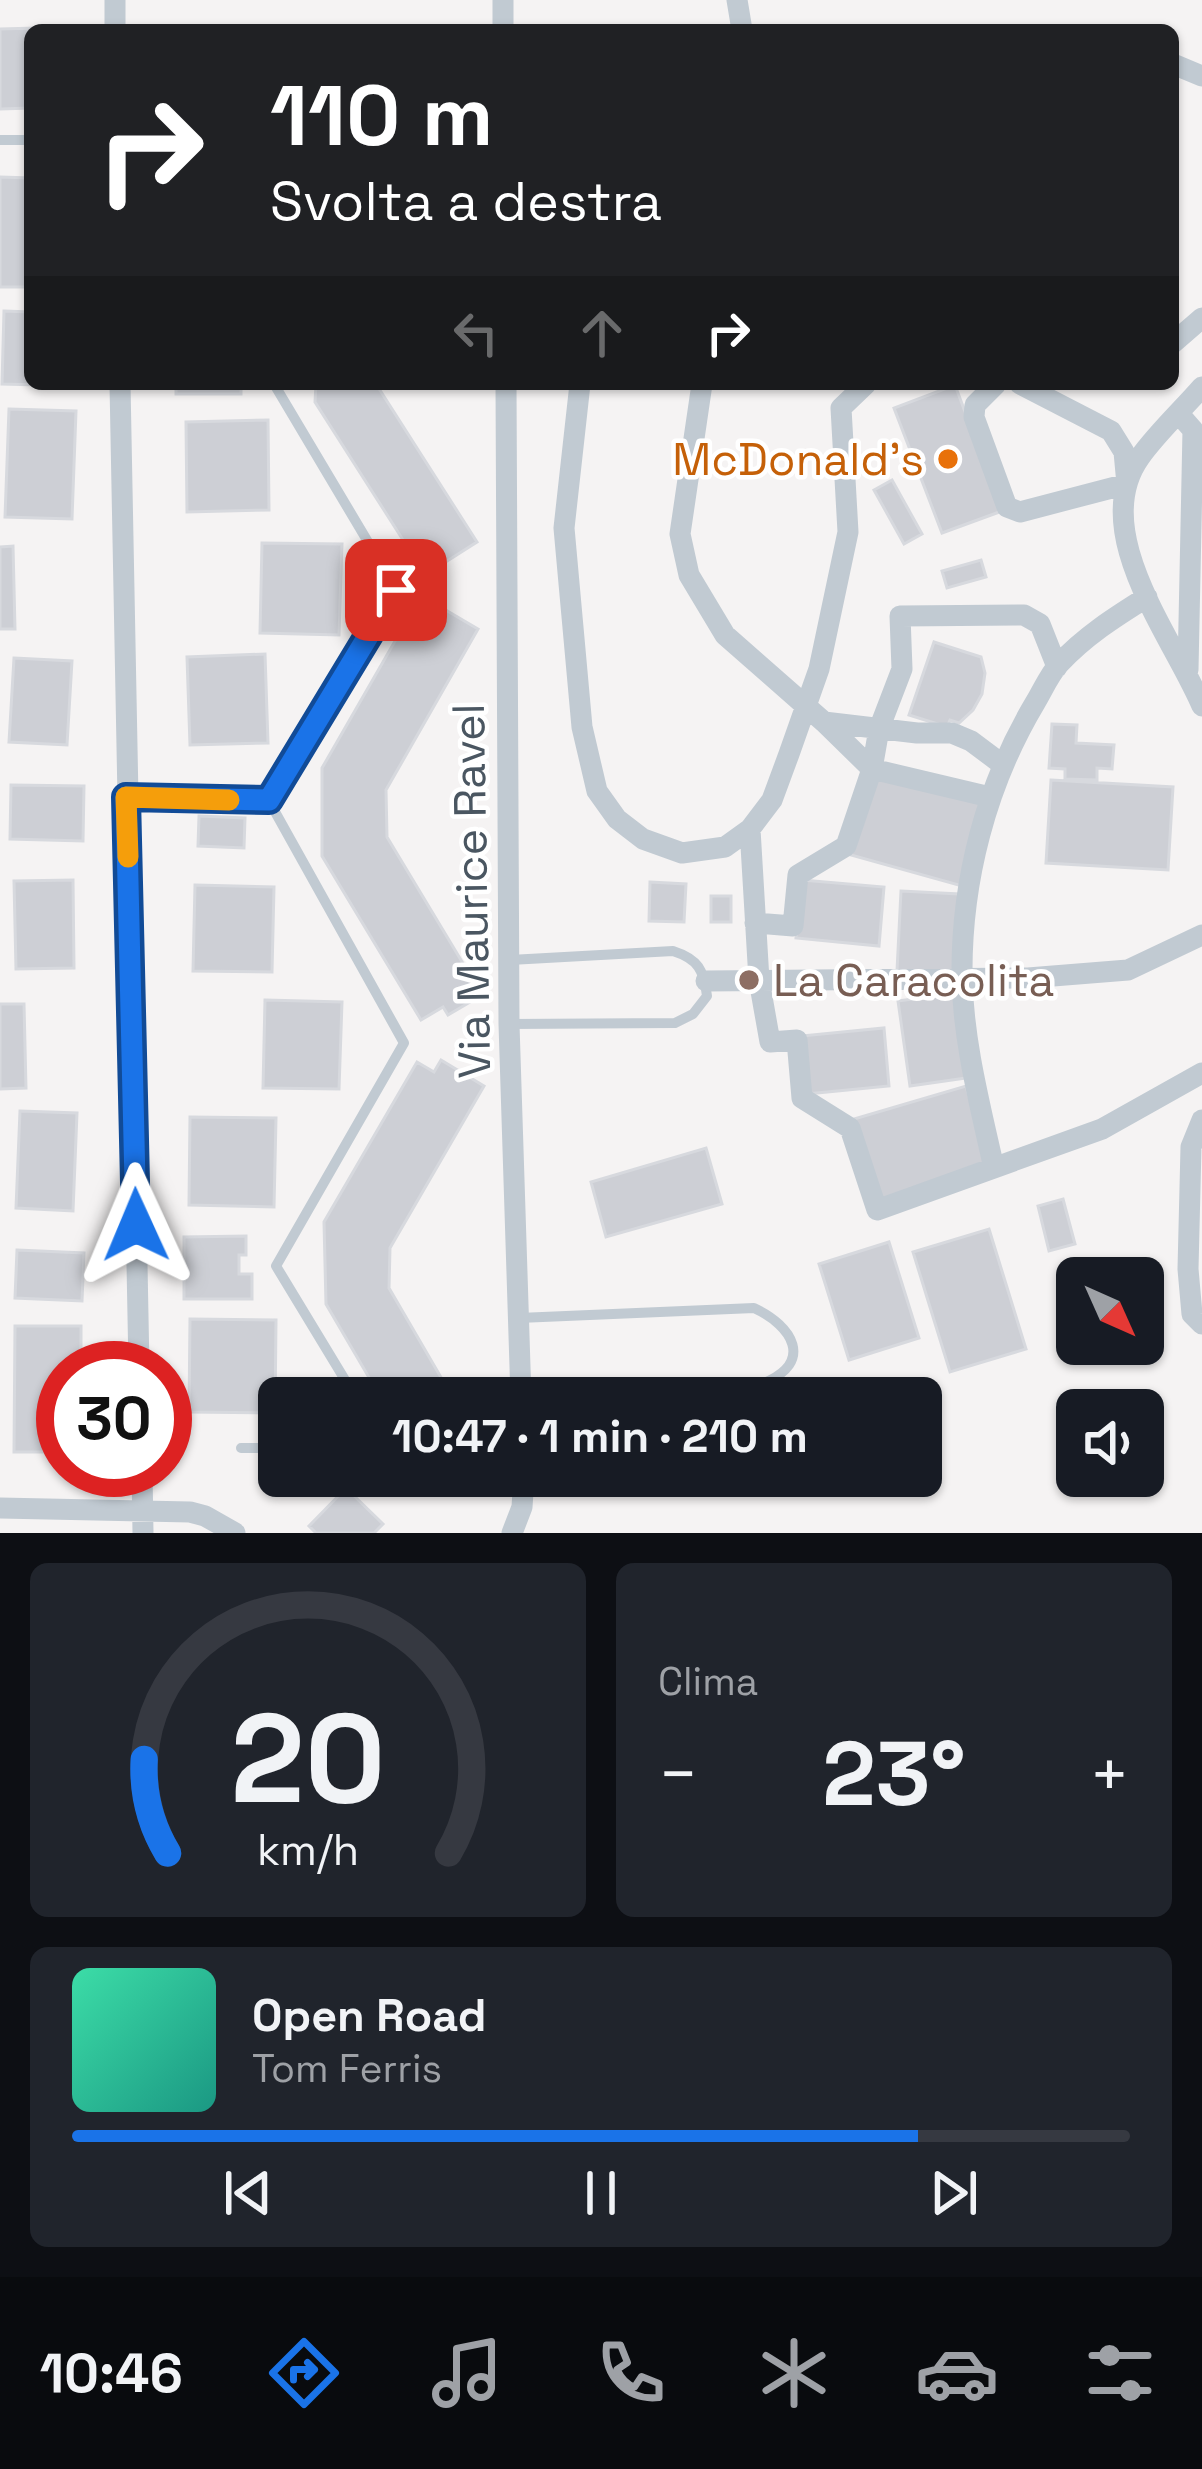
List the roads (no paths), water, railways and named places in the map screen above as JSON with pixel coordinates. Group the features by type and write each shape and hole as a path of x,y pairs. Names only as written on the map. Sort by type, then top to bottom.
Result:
{"street":[{"path":"1187,670 1197,613 1192,423 1202,387"},
{"path":"120,390 139,1341"},
{"name":"Via Maurice Ravel","path":"506,390 509,1024 521,1377"},
{"path":"579,390 564,528 582,727 597,791 617,819 644,838 682,853 725,847 750,829 772,800 818,669 848,532 841,408 860,390"},
{"path":"701,390 680,534 689,574 724,635 872,769 990,797"},
{"path":"991,390 975,405 974,417 1007,507 1021,512 1127,484"},
{"path":"1032,390 1111,431 1124,452 1124,526 1131,567 1202,706"},
{"path":"1127,484 1140,456 1192,423"},
{"path":"994,1168 972,1071 962,978 966,900 990,797 1012,741 1057,667 1097,628 1147,597"},
{"path":"755,923 794,926 798,875 846,846 872,769 879,729 902,669 900,616 1024,615 1040,624 1057,667"},
{"path":"824,722 952,733 1003,765"},
{"path":"750,829 759,980 770,1042 797,1040 802,1098 850,1129 877,1210 1102,1129 1202,1073"},
{"path":"706,980 962,978 1128,970 1202,934"},
{"path":"1202,1120 1191,1147 1188,1269 1192,1314 1202,1324"},
{"path":"512,1533 522,1497"},
{"path":"0,1508 143,1521 205,1516 236,1533"}],"lane":[{"path":"269,800 396,590 278,390"},
{"path":"126,797 269,800"},
{"path":"269,800 404,1043 276,1266 343,1377"},
{"path":"509,1024 675,1023 693,1014 707,996 700,965 673,951 510,960"},
{"path":"519,1318 754,1308 770,1315 794,1343 793,1358 779,1377"},
{"path":"241,1448 258,1448"}],"place":[{"name":"McDonald's","path":"948,459"},
{"name":"La Caracolita","path":"749,980"}]}
